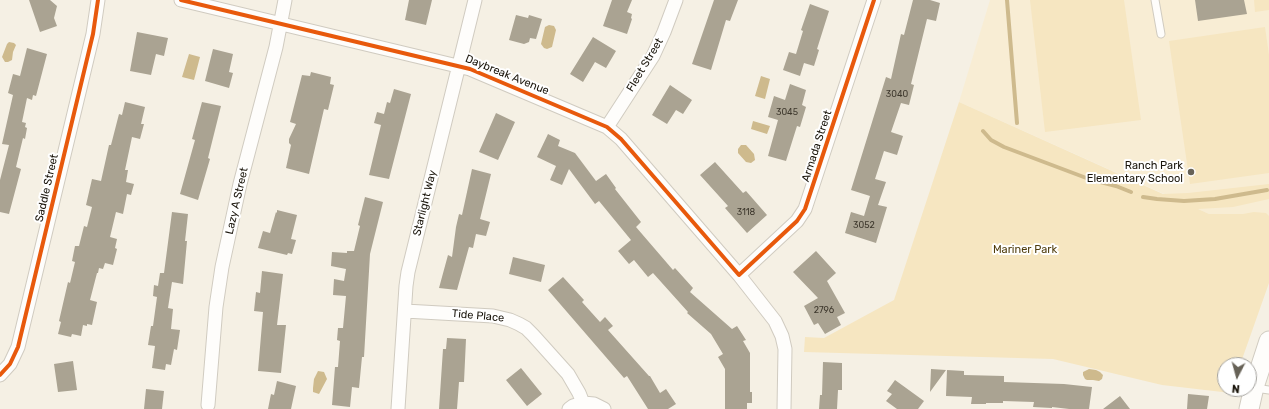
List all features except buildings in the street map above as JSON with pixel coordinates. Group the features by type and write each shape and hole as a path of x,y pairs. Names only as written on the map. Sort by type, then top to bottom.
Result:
{"main road":[{"path":"1249,409 1262,389 1269,341"}],"street":[{"name":"Saddle Street","path":"0,375 10,364 18,347 93,34 98,0"},
{"name":"Daybreak Avenue","path":"181,0 480,72 607,127 621,139 739,275 772,316 782,336 784,344 784,409"},
{"name":"Lazy A Street","path":"208,406 216,307 222,267 240,184 276,47 285,0"},
{"name":"Starlight Way","path":"398,409 406,286 411,256 475,0"},
{"name":"Fleet Street","path":"607,127 653,56 676,0"},
{"name":"Armada Street","path":"739,275 797,222 804,210 874,0"},
{"name":"Tide Place","path":"405,310 493,316 519,324 533,335 568,374 583,403"},
{"path":"569,409 583,403 594,404 604,409"}],"lane":[{"path":"1155,0 1161,34"}],"shaded area":[{"name":"Ranch Park Elementary School","path":"990,0 1269,0 1269,241 959,102"},
{"path":"549,25 554,26 556,30 552,47 547,49 541,44 545,27"},
{"path":"9,42 16,45 12,60 5,62 2,57"},
{"path":"189,54 200,57 194,80 182,77"},
{"path":"761,76 770,79 765,99 755,96"},
{"path":"753,121 770,126 767,134 751,129"},
{"path":"741,145 746,145 754,154 755,160 751,163 746,162 738,153 738,149"},
{"path":"1089,369 1100,372 1103,375 1102,379 1099,381 1085,379 1083,372"},
{"path":"318,371 324,372 327,379 319,394 313,392 314,379"}],"green space":[{"path":"1030,0 1124,0 1141,120 1045,132"},
{"path":"1254,0 1269,0 1269,10 1255,12"},
{"path":"1265,27 1269,55 1269,173 1190,184 1169,41"},
{"name":"Mariner Park","path":"959,102 1163,194 1188,193 1269,184 1269,199 1233,207 1198,209 1209,214 1243,214 1254,212 1266,213 1269,216 1269,283 1243,357 1217,357 1217,391 1162,385 1053,359 804,352 805,337 824,338 894,300"}],"waterway":[{"path":"1007,0 1017,123"},
{"path":"983,131 991,140 1004,147 1089,179 1116,186 1131,192"},
{"path":"1143,197 1184,201 1215,199 1267,190"}],"cycle path":[{"path":"0,375 10,364 18,347 93,34 98,0"},
{"path":"181,0 470,69 607,127 621,139 739,275 797,221 805,209 874,0"}],"place":[{"name":"Ranch Park Elementary School","path":"1191,172"}]}
